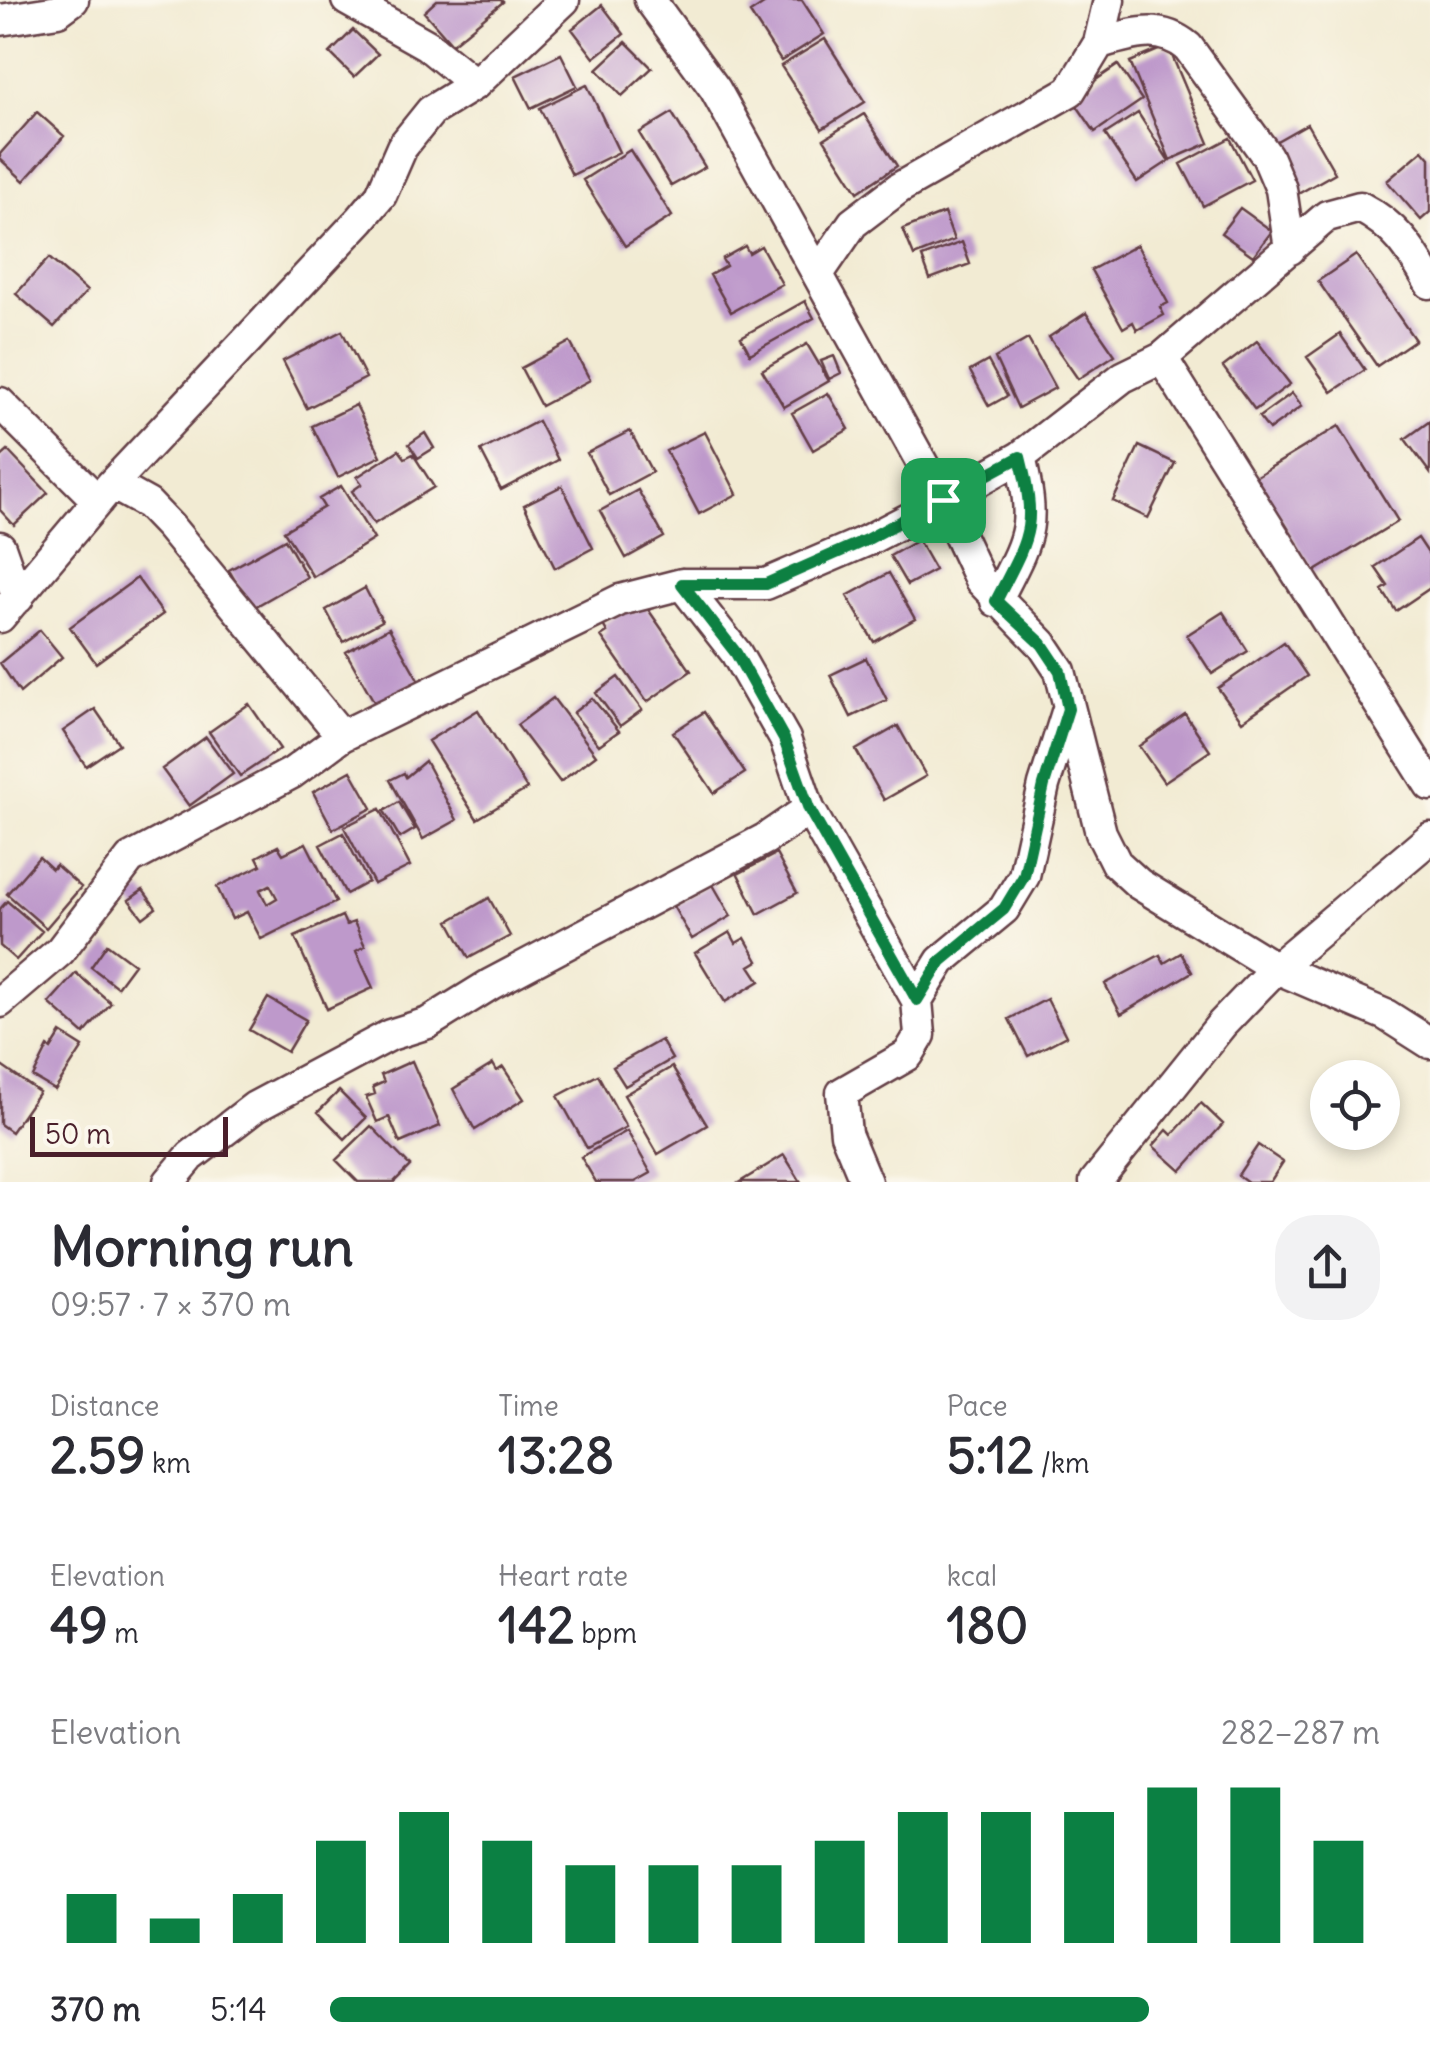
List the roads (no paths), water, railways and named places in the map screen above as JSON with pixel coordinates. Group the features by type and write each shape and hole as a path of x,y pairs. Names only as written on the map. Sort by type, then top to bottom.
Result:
{"street":[{"path":"0,20 58,11 73,0"},
{"path":"347,0 427,45 475,84"},
{"path":"9,608 105,493 381,195 402,147 431,111 475,84 564,0"},
{"path":"650,0 715,89 943,500 980,580 996,601 1042,644 1060,671 1101,832 1116,862 1140,884 1276,968 1386,1015 1430,1043"},
{"path":"818,274 853,223 900,188 1070,91 1099,44 1109,0"},
{"path":"1099,44 1148,30 1171,33 1188,47 1267,156 1281,189 1290,249"},
{"path":"0,1002 60,950 130,859 292,774 342,736 620,600 682,584 766,584 943,500 1020,457 1123,378 1162,358 1327,216 1360,207 1388,222 1406,240 1430,283"},
{"path":"1162,358 1430,786"},
{"path":"0,403 105,493 148,504 342,736"},
{"path":"996,601 1024,545 1032,509 1020,457"},
{"path":"0,547 9,608"},
{"path":"682,584 736,653 765,704 784,739 809,809 917,1000 920,1035 908,1055 842,1094 846,1134 866,1182"},
{"path":"917,1000 941,961 1004,909 1024,876 1044,785 1068,709"},
{"path":"169,1182 192,1156 255,1106 390,1035 428,1023 491,984 766,839 809,809"},
{"path":"1095,1182 1222,1024 1276,968 1430,838"}]}
